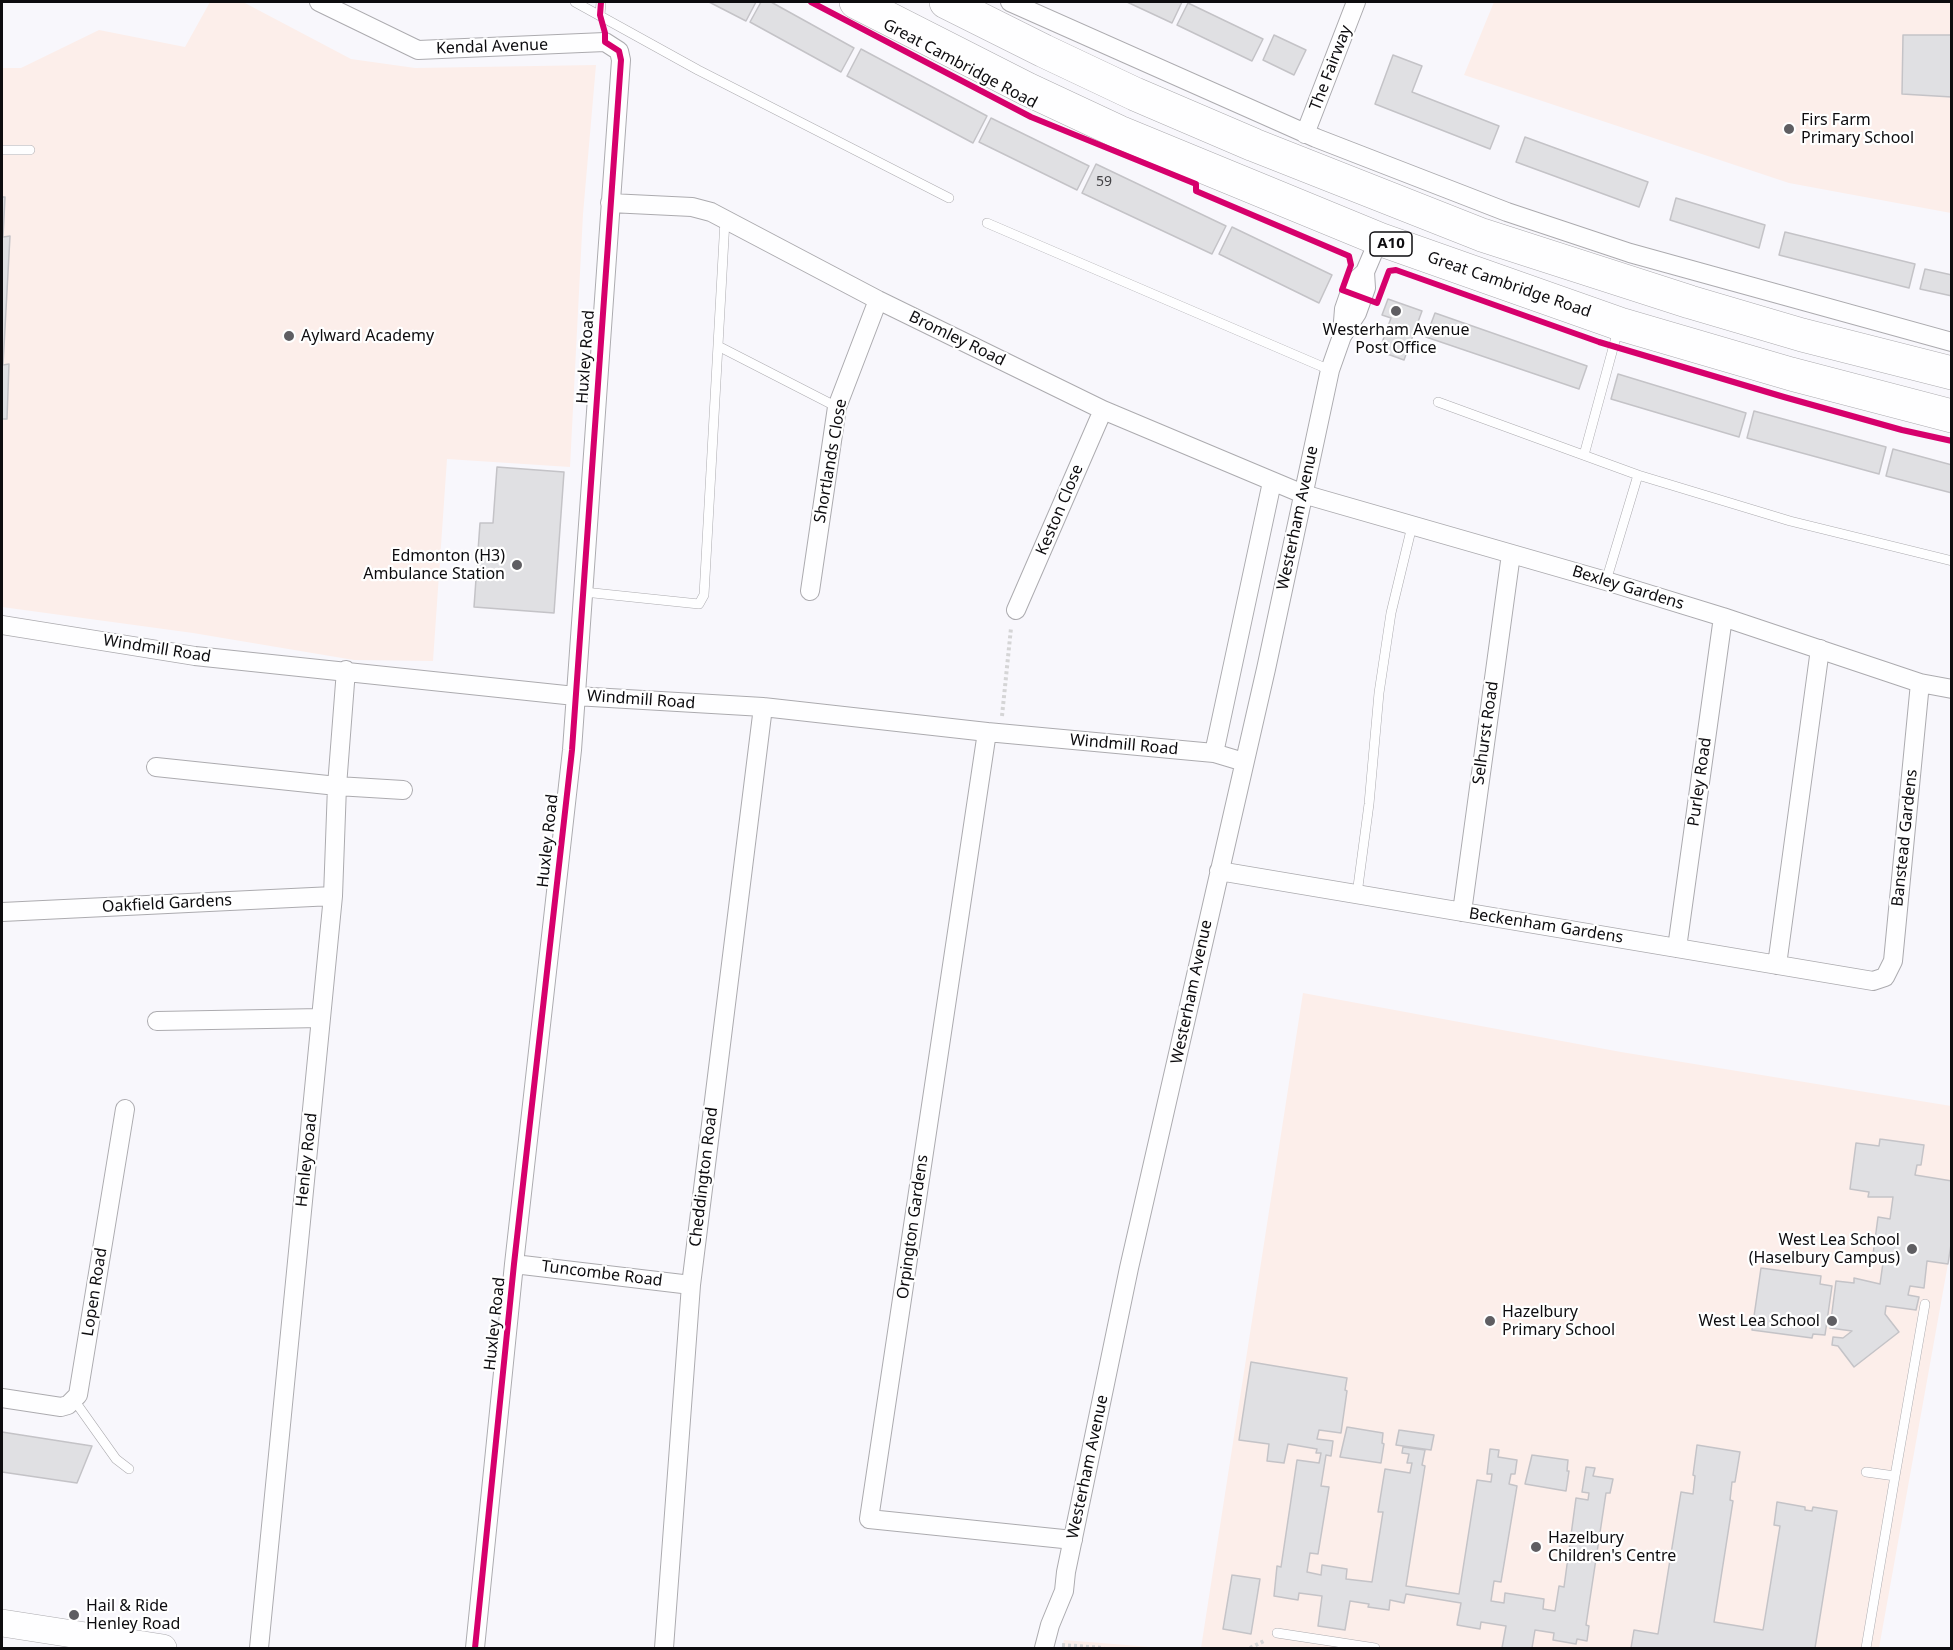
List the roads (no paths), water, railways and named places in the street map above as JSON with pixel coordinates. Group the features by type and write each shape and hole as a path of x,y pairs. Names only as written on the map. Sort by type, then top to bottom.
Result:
{"highway":[{"name":"Great Cambridge Road","path":"856,2 1017,84 1119,132 1379,240 1620,324 1791,374 1952,416"},
{"name":"A10","path":"946,2 1044,51 1254,145 1482,235 1680,299 1813,338 1952,374"}],"street":[{"name":"Kendal Avenue","path":"319,2 418,50 605,42"},
{"path":"1010,2 1305,134 1507,212 1619,249 1768,293 1952,342"},
{"name":"The Fairway","path":"1305,134 1356,2"},
{"name":"Huxley Road","path":"475,1648 514,1264 571,761 621,60 619,51 605,42"},
{"name":"Bromley Road","path":"610,203 693,207 711,213 878,300 1103,410 1303,494"},
{"name":"Westerham Avenue","path":"1044,1648 1050,1625 1064,1591 1129,1268 1183,1037 1330,370 1342,336 1344,309 1353,283 1365,272 1379,240"},
{"name":"Shortlands Close","path":"810,591 837,407 878,300"},
{"name":"Keston Close","path":"1016,610 1103,410"},
{"name":"Westerham Avenue","path":"1214,753 1272,482"},
{"name":"Bexley Gardens","path":"1303,494 1606,581 1723,617 1920,683 1952,689"},
{"name":"Selhurst Road","path":"1462,912 1511,554"},
{"name":"Purley Road","path":"1677,948 1723,617"},
{"path":"1242,621 1274,630"},
{"name":"Windmill Road","path":"2,625 195,656 346,670 575,696 763,707 1214,753 1244,762"},
{"path":"1778,965 1820,649"},
{"name":"Henley Road","path":"259,1648 333,896 337,786 346,670"},
{"name":"Banstead Gardens","path":"1873,981 1885,977 1893,961 1920,683"},
{"name":"Cheddington Road","path":"664,1648 691,1285 763,707"},
{"name":"Orpington Gardens","path":"993,732 869,1519 1073,1540"},
{"path":"156,767 337,786 403,790"},
{"name":"Beckenham Gardens","path":"1218,871 1873,981"},
{"name":"Oakfield Gardens","path":"2,912 333,896"},
{"path":"157,1021 321,1018"},
{"name":"Lopen Road","path":"74,1400 78,1395 125,1109"},
{"name":"Tuncombe Road","path":"514,1264 691,1285"},
{"path":"2,1398 61,1407 74,1400"},
{"path":"2,1623 163,1648"}],"lane":[{"path":"575,2 698,70 949,198"},
{"path":"600,15 601,2"},
{"path":"2,150 30,150"},
{"path":"584,592 699,604 704,595 725,220"},
{"path":"987,223 1330,370"},
{"path":"1584,455 1620,324"},
{"path":"718,346 837,407"},
{"path":"1437,402 1638,475 1790,521 1952,561"},
{"path":"1606,581 1638,475"},
{"path":"1357,894 1369,804 1379,693 1395,593 1412,526"},
{"path":"1866,1648 1925,1304"},
{"path":"74,1400 116,1459 129,1469"},
{"path":"1866,1472 1895,1476"},
{"path":"1277,1633 1375,1648"}],"place":[{"name":"Firs Farm Primary School","path":"1789,129"},
{"name":"Westerham Avenue Post Office","path":"1396,311"},
{"name":"Aylward Academy","path":"289,336"},
{"name":"Edmonton (H3) Ambulance Station","path":"517,565"},
{"name":"West Lea School (Haselbury Campus)","path":"1912,1249"},
{"name":"Hazelbury Primary School","path":"1490,1321"},
{"name":"West Lea School","path":"1832,1321"},
{"name":"Hazelbury Children's Centre","path":"1536,1547"},
{"name":"Hail & Ride Henley Road","path":"74,1615"}]}
